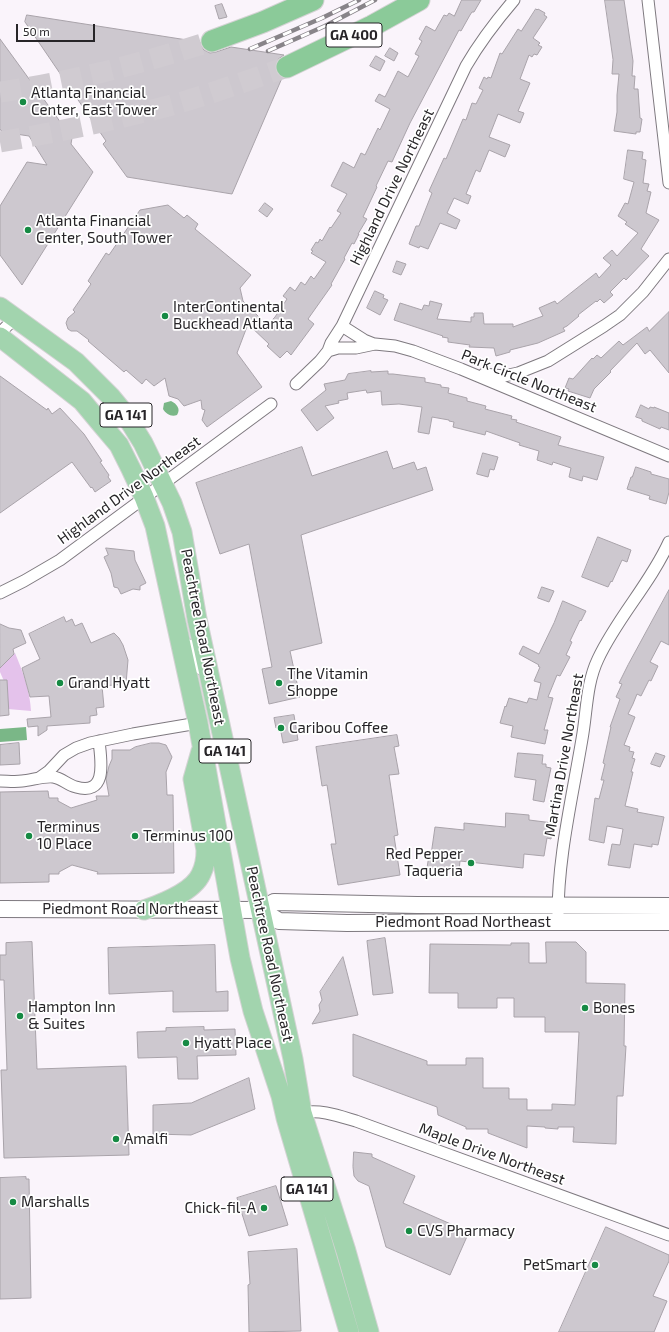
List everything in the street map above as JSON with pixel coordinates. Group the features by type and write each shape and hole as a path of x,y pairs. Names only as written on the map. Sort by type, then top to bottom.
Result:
{"highway":[{"path":"212,41 263,22 313,0"},
{"name":"GA 400","path":"287,66 372,26 419,0"},
{"name":"Peachtree Road Northeast","path":"0,307 76,362 111,397 125,414 143,443 172,504 182,532 198,619 293,1060 302,1113 346,1252 369,1332"},
{"name":"Peachtree Road Northeast","path":"0,337 82,401 119,446 144,497 155,526 198,723 240,958 254,1011 281,1096 286,1118 350,1332"},
{"path":"144,910 162,904 191,886 201,874 206,860 206,850 193,778 202,746"}],"main road":[{"name":"Piedmont Road Northeast","path":"260,910 274,902 418,905 669,906"},
{"name":"Piedmont Road Northeast","path":"0,909 260,910 279,921 347,923 669,922"}],"street":[{"name":"Highland Drive Northeast","path":"296,384 320,361 328,351 331,343 342,326 466,66 479,44 514,0"},
{"path":"648,0 669,183"},
{"path":"461,369 491,376 504,376 518,373 548,361 620,315 643,292 669,259"},
{"path":"0,333 15,318"},
{"name":"Park Circle Northeast","path":"342,326 364,340 375,344 395,346 413,351 461,369 669,456"},
{"name":"Park Circle Northeast","path":"328,351 338,348 356,348 375,344"},
{"name":"Highland Drive Northeast","path":"0,593 60,560 271,404"},
{"name":"Martina Drive Northeast","path":"558,922 558,905 563,853 591,677 598,659 611,635 645,586 669,542"},
{"path":"171,596 196,665 201,669 208,667"},
{"path":"39,778 49,771 64,755 76,748 99,741 198,723"},
{"path":"0,781 21,781 52,777 59,778 74,787 90,787 96,784 102,767 99,741"},
{"name":"Maple Drive Northeast","path":"302,1113 321,1112 356,1121 669,1235"}],"shaded area":[{"path":"171,401 178,407 179,411 177,415 169,415 163,409 164,403"},
{"path":"15,653 26,682 31,711 8,709 7,688 0,672 0,668"},
{"path":"26,727 27,740 0,742 0,729"}],"building":[{"name":"InterContinental Buckhead Atlanta","path":"462,0 481,0 461,31 459,30 410,123 392,162 388,161 363,217 367,219 354,244 352,243 344,258 345,259 331,284 332,285 308,319 314,324 291,355 287,351 280,358 267,346 269,344 248,324 237,353 262,387 207,427 202,420 205,410 202,409 201,400 184,406 178,399 169,396 165,378 154,386 146,379 142,384 126,370 124,372 77,331 71,331 68,329 66,323 68,318 75,312 73,310 91,284 88,281 106,253 109,255 140,210 168,205 184,218 187,215 198,224 195,229 251,275 240,288 243,301 267,325 275,317 287,299 283,296 290,287 295,291 301,282 305,285 311,276 314,279 326,262 311,253 313,251 311,250 316,242 318,243 320,239 322,241 330,227 331,228 341,213 337,211 347,194 331,186 343,162 354,168 361,153 365,155 378,128 380,130 390,109 375,101 379,94 385,97 398,71 408,77 419,56 415,54 422,41 419,39 426,26 435,31 444,15 447,16 449,13 454,16"},
{"path":"605,0 624,0 633,61 632,76 635,76 634,89 638,89 640,118 642,119 640,132 636,132 636,134 614,131 617,112 619,74 612,74 613,60"},
{"path":"222,4 227,17 219,19 215,6"},
{"path":"536,9 545,13 544,15 547,17 533,38 540,43 538,45 542,47 537,55 534,54 532,57 529,55 520,79 530,83 518,111 524,113 520,123 498,114 489,137 510,145 505,157 489,150 480,172 476,170 466,194 471,196 468,204 454,198 447,213 460,220 456,229 440,223 428,249 420,246 419,248 409,244 416,226 419,226 432,193 429,191 444,158 446,159 463,119 466,120 472,103 476,104 483,90 479,88 484,77 487,79 488,77 491,78 500,53 502,54 518,29 521,31"},
{"path":"27,15 200,42 204,50 210,53 231,47 284,55 277,60 275,66 276,73 282,78 232,194 127,177 103,144 106,141 25,22"},
{"path":"0,39 72,138 71,144 93,172 22,285 0,255 0,206 27,162 47,165 29,136 2,132 0,129"},
{"path":"390,48 398,53 394,61 385,56"},
{"path":"376,56 385,61 380,71 370,66"},
{"path":"628,150 643,152 642,159 646,160 643,183 649,184 647,191 651,192 646,213 659,220 641,249 649,256 626,280 624,278 610,292 613,295 604,303 600,299 597,302 596,301 563,328 565,331 538,343 510,350 510,352 496,356 494,348 469,347 470,345 448,342 448,338 394,320 400,303 422,310 424,305 429,306 430,301 442,304 437,319 471,322 471,317 474,317 474,313 483,313 484,324 513,324 513,327 543,316 539,308 555,301 557,304 596,273 599,278 611,265 603,258 612,250 617,256 638,233 625,224 627,222 618,216 625,203 628,204 634,182 624,179"},
{"path":"265,203 273,209 267,217 259,211"},
{"path":"397,261 406,264 401,275 393,272"},
{"path":"375,291 384,295 383,298 388,300 380,315 367,308"},
{"path":"669,312 669,373 650,350 645,354 637,343 594,389 590,398 568,391 569,389 565,388 569,378 573,379 592,358 593,359 597,355 601,358 619,341 623,345 647,327 649,331"},
{"path":"371,371 388,371 388,374 425,378 425,382 449,388 448,393 467,398 467,401 486,406 485,409 512,416 511,419 517,420 516,422 561,437 558,445 604,457 597,480 583,476 582,481 569,477 571,468 553,462 552,465 537,460 539,451 519,445 520,443 486,431 485,435 453,427 454,422 449,420 432,417 429,434 418,432 422,407 399,404 382,405 381,391 367,393 366,390 347,393 348,399 338,401 339,403 325,406 334,418 317,431 301,410 326,390 324,384 345,380 348,374"},
{"path":"0,376 47,410 48,408 52,414 60,408 84,434 102,461 100,462 109,475 108,477 111,481 95,492 72,462 0,513"},
{"path":"641,405 649,409 650,407 654,407 669,413 669,430 661,427 660,429 636,417"},
{"path":"302,447 312,476 387,451 393,469 414,462 417,470 426,467 433,490 301,535 322,643 290,651 300,697 269,704 262,669 272,667 249,544 220,554 196,483"},
{"path":"483,453 498,457 494,470 490,469 488,477 477,474"},
{"path":"636,467 651,472 651,474 669,479 669,492 666,504 649,499 650,496 627,489"},
{"path":"598,537 631,550 627,562 622,560 612,582 611,581 608,587 582,577"},
{"path":"106,548 134,551 135,560 146,583 140,586 140,590 133,589 121,594 118,588 114,587 111,573 104,557 108,555"},
{"path":"542,587 554,591 549,602 538,598"},
{"path":"669,590 669,645 661,641 650,662 658,666 651,681 649,680 641,696 637,694 628,714 635,717 624,745 630,747 629,751 634,752 632,758 635,759 631,772 633,772 625,806 638,809 637,812 664,817 658,845 652,844 652,847 634,844 630,868 608,865 612,844 620,845 623,829 607,826 604,843 589,840 595,798 599,799 604,780 601,780 605,764 603,763 610,727 620,699 616,697 622,684 619,683"},
{"path":"563,601 586,611 570,641 572,642 566,655 570,657 560,676 557,675 548,697 553,698 544,730 548,730 545,744 511,737 513,726 500,723 509,698 527,703 529,698 537,700 541,683 534,681 540,667 538,666 539,665 519,654 523,646 539,654"},
{"path":"64,617 66,622 72,619 75,626 82,623 91,643 114,633 119,638 128,660 126,684 102,686 104,707 96,708 97,715 90,716 90,723 47,726 47,730 38,736 38,726 28,727 27,719 51,717 49,696 30,697 22,668 40,659 29,634"},
{"path":"0,624 9,628 21,630 26,643 13,649 14,654 0,668"},
{"path":"0,680 7,680 9,715 0,716"},
{"path":"294,715 298,740 283,743 280,727 276,728 274,718"},
{"path":"397,735 399,746 394,747 399,774 389,775 398,835 394,836 400,875 338,885 331,844 336,844 327,785 322,786 316,747"},
{"path":"19,743 20,764 0,765 0,745"},
{"path":"151,743 166,745 172,757 166,772 167,795 173,795 174,873 97,874 98,872 72,865 59,872 59,874 49,874 49,882 0,883 0,792 48,791 49,798 58,798 58,801 71,808 97,800 96,796 109,796 106,779 112,759 112,750 130,750 135,747"},
{"path":"518,753 543,755 542,764 546,764 546,767 551,768 544,802 533,800 536,780 515,777"},
{"path":"656,753 665,756 660,767 651,764"},
{"path":"506,813 529,815 529,820 553,823 551,839 547,838 544,856 524,854 523,868 460,861 459,871 427,868 429,855 431,855 435,827 464,830 464,823 505,827"},
{"path":"385,938 393,993 373,995 367,941"},
{"path":"32,942 37,1069 126,1066 129,1155 4,1158 1,1070 7,1070 4,980 0,980 0,955 6,955 6,943"},
{"path":"546,942 576,942 586,952 586,983 625,984 624,1046 626,1046 623,1096 617,1096 616,1144 573,1142 574,1127 558,1127 558,1129 527,1126 527,1148 488,1133 488,1129 466,1129 466,1127 438,1115 437,1107 353,1076 353,1034 427,1061 427,1065 466,1065 466,1058 483,1058 483,1088 509,1088 509,1099 527,1099 527,1110 552,1110 552,1104 575,1105 579,1032 545,1032 545,1017 514,1017 514,998 497,998 497,1008 458,1008 458,993 429,993 430,944 511,945 511,943 529,943 529,963 546,963"},
{"path":"215,945 216,992 228,991 228,1011 173,1012 173,991 109,994 108,948"},
{"path":"343,957 358,1015 312,1024 320,1011 319,1005 322,1000 320,992"},
{"name":"Hyatt Place","path":"204,1027 204,1030 235,1029 236,1055 197,1056 198,1079 178,1079 177,1057 138,1058 137,1032 166,1031 166,1028"},
{"path":"249,1078 255,1109 191,1135 153,1134 153,1105 191,1103"},
{"path":"354,1152 372,1154 372,1157 415,1176 403,1203 469,1232 450,1275 386,1247 369,1186 358,1181 354,1176"},
{"path":"26,1177 26,1179 29,1179 31,1298 0,1299 0,1178"},
{"path":"276,1186 288,1225 249,1236 237,1198"},
{"path":"606,1227 669,1255 669,1261 653,1296 667,1301 654,1332 559,1332"},
{"path":"297,1249 301,1331 249,1332 248,1285 250,1284 248,1252"}],"tunnel":[{"path":"0,92 54,83 107,71 212,41"},
{"path":"0,142 129,116 172,105 216,92 287,67"}],"railway":[{"path":"250,49 322,18 359,0"},
{"path":"268,51 325,26 375,0"}],"place":[{"name":"Atlanta Financial Center, East Tower","path":"23,102"},
{"name":"Atlanta Financial Center, South Tower","path":"28,230"},
{"name":"InterContinental Buckhead Atlanta","path":"165,316"},
{"name":"Grand Hyatt","path":"60,683"},
{"name":"The Vitamin Shoppe","path":"279,683"},
{"name":"Caribou Coffee","path":"281,728"},
{"name":"Terminus 10 Place","path":"29,836"},
{"name":"Terminus 100","path":"135,836"},
{"name":"Red Pepper Taqueria","path":"471,863"},
{"name":"Bones","path":"585,1008"},
{"name":"Hampton Inn & Suites","path":"20,1016"},
{"name":"Hyatt Place","path":"186,1043"},
{"name":"Amalfi","path":"116,1139"},
{"name":"Marshalls","path":"13,1202"},
{"name":"Chick-fil-A","path":"264,1208"},
{"name":"CVS Pharmacy","path":"409,1231"},
{"name":"PetSmart","path":"595,1265"}]}
